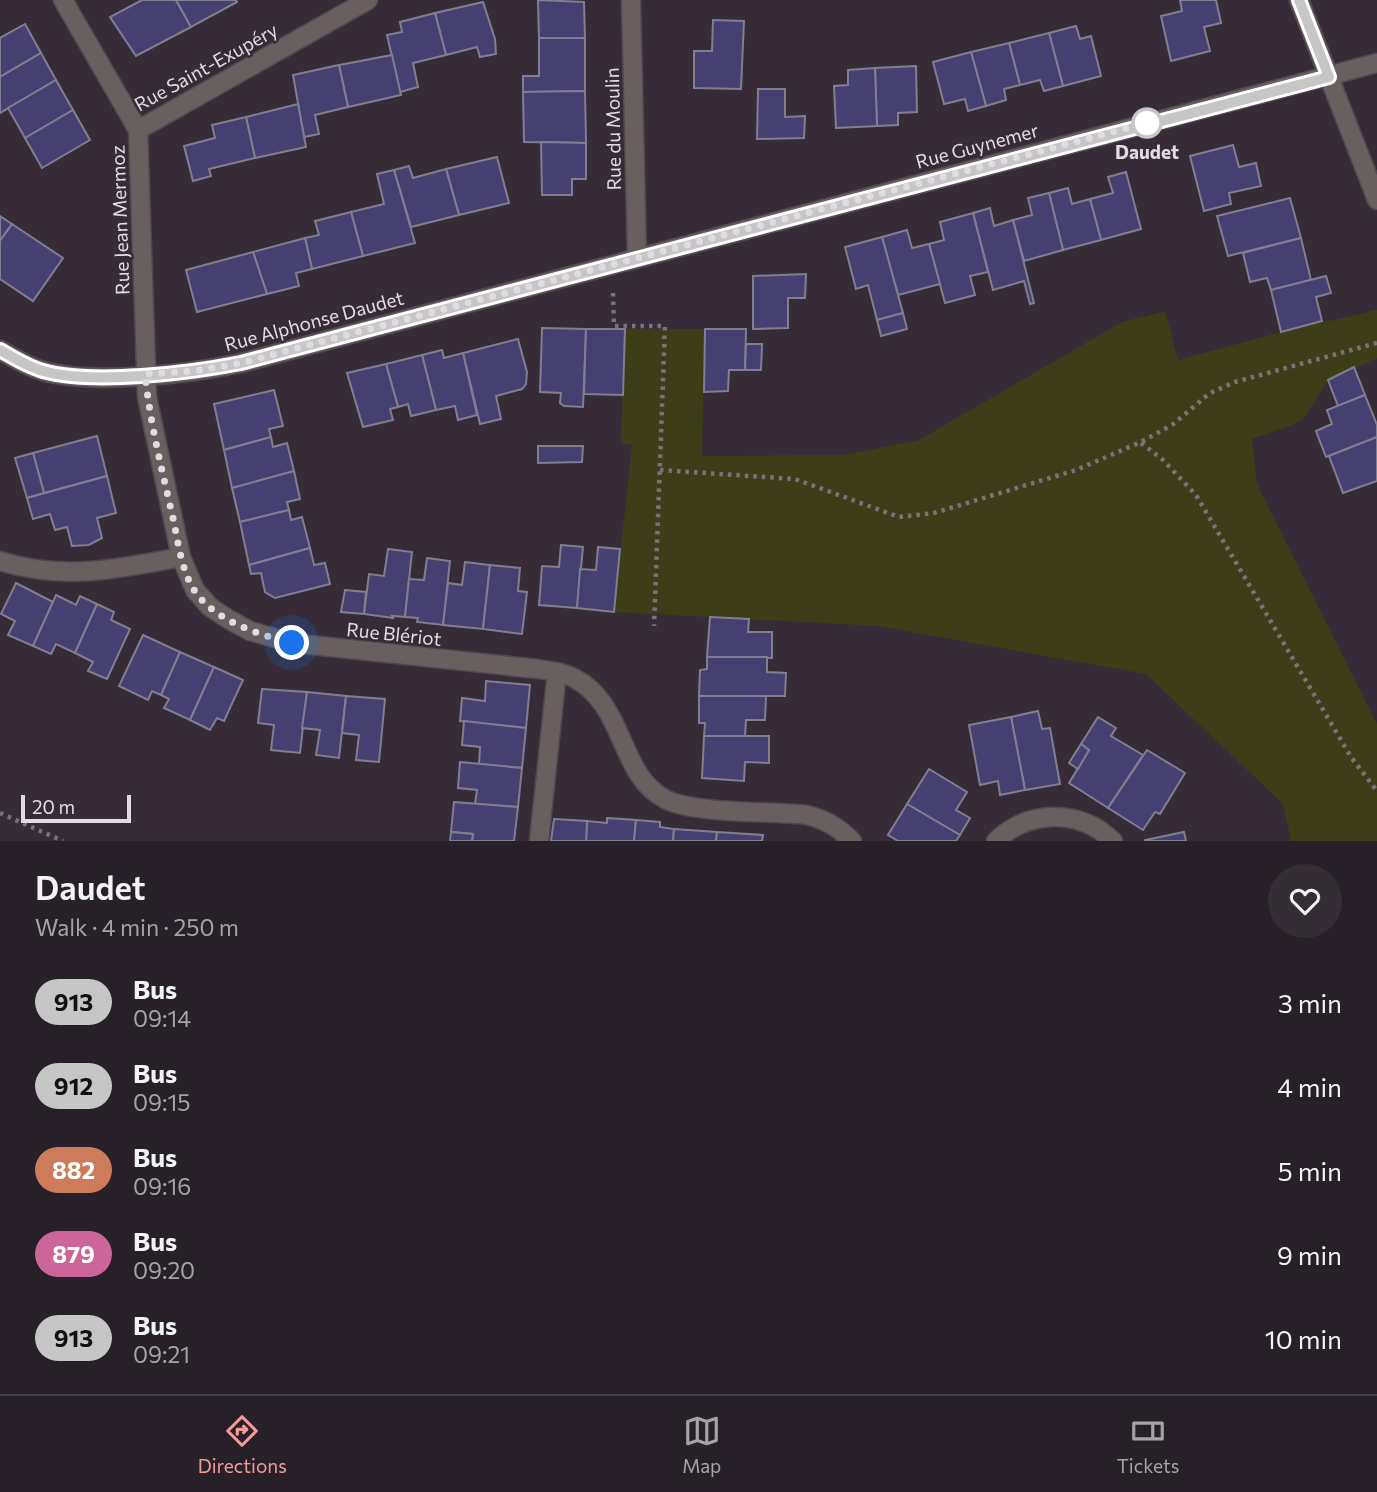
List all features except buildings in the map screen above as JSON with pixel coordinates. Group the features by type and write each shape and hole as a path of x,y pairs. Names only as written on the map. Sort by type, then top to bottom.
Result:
{"street":[{"name":"Rue Jean Mermoz","path":"63,0 138,130 145,374"},
{"name":"Rue Saint-Exupéry","path":"138,130 368,0"},
{"name":"Rue du Moulin","path":"632,0 637,257"},
{"path":"1299,0 1377,200"},
{"name":"Rue Guynemer","path":"637,257 1377,63"},
{"name":"Rue Alphonse Daudet","path":"0,350 42,371 64,376 84,378 195,371 241,363 637,257"},
{"name":"Rue Blériot","path":"145,374 150,418 181,557 195,590 210,607 239,625 270,638 314,647 557,672 574,678 601,700 612,716 641,778 653,791 667,800 701,807 807,815 824,820 841,830 852,841"},
{"path":"0,561 23,568 66,573 117,569 181,557"},
{"path":"539,841 557,672"},
{"path":"996,841 1023,823 1057,816 1091,825 1113,841"}],"path":[{"path":"611,264 614,326 665,326 654,626"},
{"path":"660,470 795,479 899,517 934,513 1076,470 1141,442 1172,425 1210,393 1235,382 1377,342"},
{"path":"1141,442 1163,460 1196,495 1351,757 1377,791"},
{"path":"0,813 63,841"}],"shaded area":[{"path":"1377,310 1377,358 1328,380 1302,421 1252,439 1257,484 1377,724 1377,841 1291,841 1283,804 1146,674 878,626 614,612 632,445 621,443 625,329 705,329 702,456 844,455 919,440 1122,322 1165,311 1178,360"}],"bus line":[{"name":"913","path":"0,350 42,371 84,378 195,371 241,363 1329,77 1299,0"}],"place":[{"name":"Daudet","path":"1147,123"}],"route":[{"path":"292,643 250,631 228,619 210,607 188,578 150,418 145,374 195,371 241,363 1147,123"}]}
